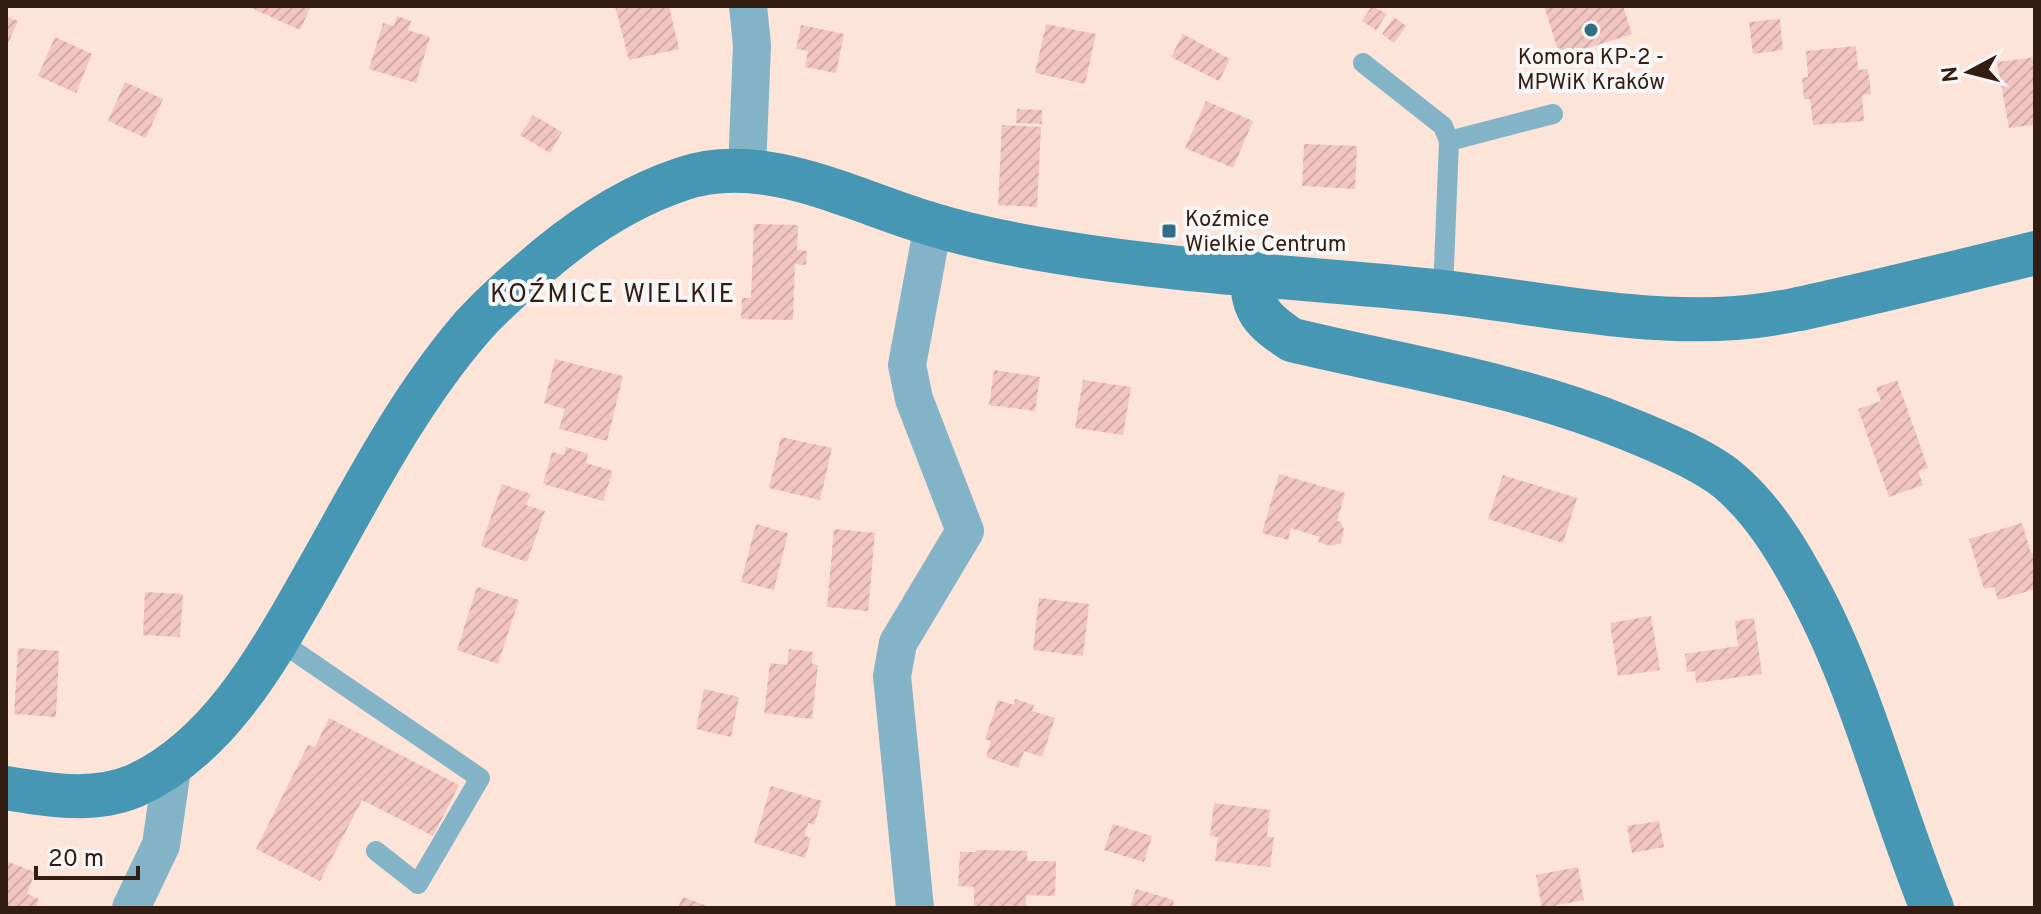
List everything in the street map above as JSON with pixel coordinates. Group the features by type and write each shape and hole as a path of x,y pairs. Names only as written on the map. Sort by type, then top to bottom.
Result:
{"street":[{"path":"747,170 752,45 748,6"},
{"path":"6,788 69,796 101,794 132,787 173,762 206,734 239,695 278,640 388,445 473,326 515,284 569,240 653,190 694,175 747,170 789,178 933,225 1060,252 1443,292 1650,318 1732,318 1783,313 2035,253"},
{"path":"915,908 892,676 898,643 965,531 914,399 907,365 933,225"},
{"path":"1252,273 1251,291 1256,308 1270,325 1292,340 1477,379 1574,407 1666,444 1727,480 1771,527 1802,577 1842,661 1932,908"},
{"path":"131,908 161,845 173,762"}],"lane":[{"path":"1363,63 1443,126 1449,141 1443,292"},
{"path":"1449,141 1553,114"},
{"path":"278,640 480,778 418,884 376,851"}],"building":[{"path":"247,6 311,6 300,30"},
{"path":"615,6 669,6 679,49 629,60"},
{"path":"1372,6 1387,14 1376,30 1362,21"},
{"name":"Komora KP-2 - MPWiK Kraków","path":"1544,6 1623,6 1632,34 1560,57"},
{"path":"6,16 18,21 6,48"},
{"path":"397,16 411,21 408,30 430,37 416,83 369,69 383,23 394,26"},
{"path":"1394,17 1406,26 1394,43 1382,34"},
{"path":"1780,19 1783,50 1753,54 1749,22"},
{"path":"1046,24 1096,34 1085,84 1035,73"},
{"path":"801,25 844,34 836,73 805,67 808,51 796,49"},
{"path":"1183,34 1230,59 1219,81 1171,57"},
{"path":"55,37 92,54 76,93 38,76"},
{"path":"1856,46 1858,70 1868,69 1871,94 1862,95 1864,121 1813,125 1810,99 1804,99 1802,78 1808,77 1806,51"},
{"path":"2035,57 2035,125 2009,128 1997,62"},
{"path":"125,82 163,99 146,138 108,121"},
{"path":"1206,101 1253,121 1233,168 1185,148"},
{"path":"1017,109 1042,110 1042,124 1016,123"},
{"path":"533,115 562,132 550,153 520,135"},
{"path":"1002,125 1041,127 1037,207 998,205"},
{"path":"1304,144 1357,146 1355,189 1302,186"},
{"path":"754,224 798,225 797,250 807,251 806,265 795,264 793,320 741,319 742,298 751,298"},
{"path":"555,359 623,376 607,441 559,429 565,409 544,403"},
{"path":"994,370 1040,377 1035,411 989,405"},
{"path":"1083,380 1131,387 1123,435 1075,428"},
{"path":"1897,380 1928,468 1918,471 1923,485 1889,497 1858,409 1881,401 1876,388"},
{"path":"781,437 832,448 820,500 769,488"},
{"path":"566,447 588,454 586,463 613,471 603,501 543,484 552,452 564,455"},
{"path":"1279,474 1345,493 1337,521 1341,522 1344,530 1341,543 1331,546 1318,542 1320,537 1291,528 1288,540 1262,533"},
{"path":"1503,475 1577,498 1563,543 1488,519"},
{"path":"502,484 531,494 526,505 545,511 527,562 481,546"},
{"path":"2022,523 2031,553 2035,552 2035,589 1998,600 1994,587 1984,589 1969,539"},
{"path":"756,524 788,533 774,590 741,582"},
{"path":"834,529 875,533 868,611 827,607"},
{"path":"477,587 519,600 498,664 457,650"},
{"path":"145,592 183,594 180,637 143,635"},
{"path":"1039,598 1089,604 1083,656 1033,650"},
{"path":"1651,616 1660,670 1618,676 1610,623"},
{"path":"1754,618 1762,674 1696,683 1695,671 1687,672 1685,654 1738,646 1735,621"},
{"path":"18,648 59,651 56,717 14,714"},
{"path":"789,649 813,652 812,664 818,665 812,719 764,713 770,663 787,665"},
{"path":"704,689 739,697 731,737 696,729"},
{"path":"1015,699 1034,705 1032,711 1055,718 1042,757 1024,751 1018,768 986,757 991,741 985,739 998,700 1014,705"},
{"path":"329,718 459,785 433,836 362,800 320,881 256,849 308,745 315,747"},
{"path":"771,786 822,801 814,825 808,823 805,836 811,838 805,858 754,843"},
{"path":"1214,803 1270,810 1267,837 1274,837 1270,867 1215,861 1218,837 1210,836"},
{"path":"1659,821 1664,847 1632,853 1627,826"},
{"path":"1113,824 1152,836 1144,862 1104,850"},
{"path":"1027,851 1027,861 1056,861 1055,896 1026,895 1026,908 974,908 974,887 958,886 960,852"},
{"path":"6,861 35,872 27,894 39,899 36,908 6,908"},
{"path":"1578,867 1584,900 1542,908 1536,875"},
{"path":"1136,889 1174,900 1172,908 1130,908"},
{"path":"683,897 712,908 678,908"}],"place":[{"name":"Komora KP-2 - MPWiK Kraków","path":"1591,30"},
{"name":"Koźmice Wielkie Centrum","path":"1169,231"}],"district":[{"name":"KOŹMICE WIELKIE","path":"613,293"}]}
